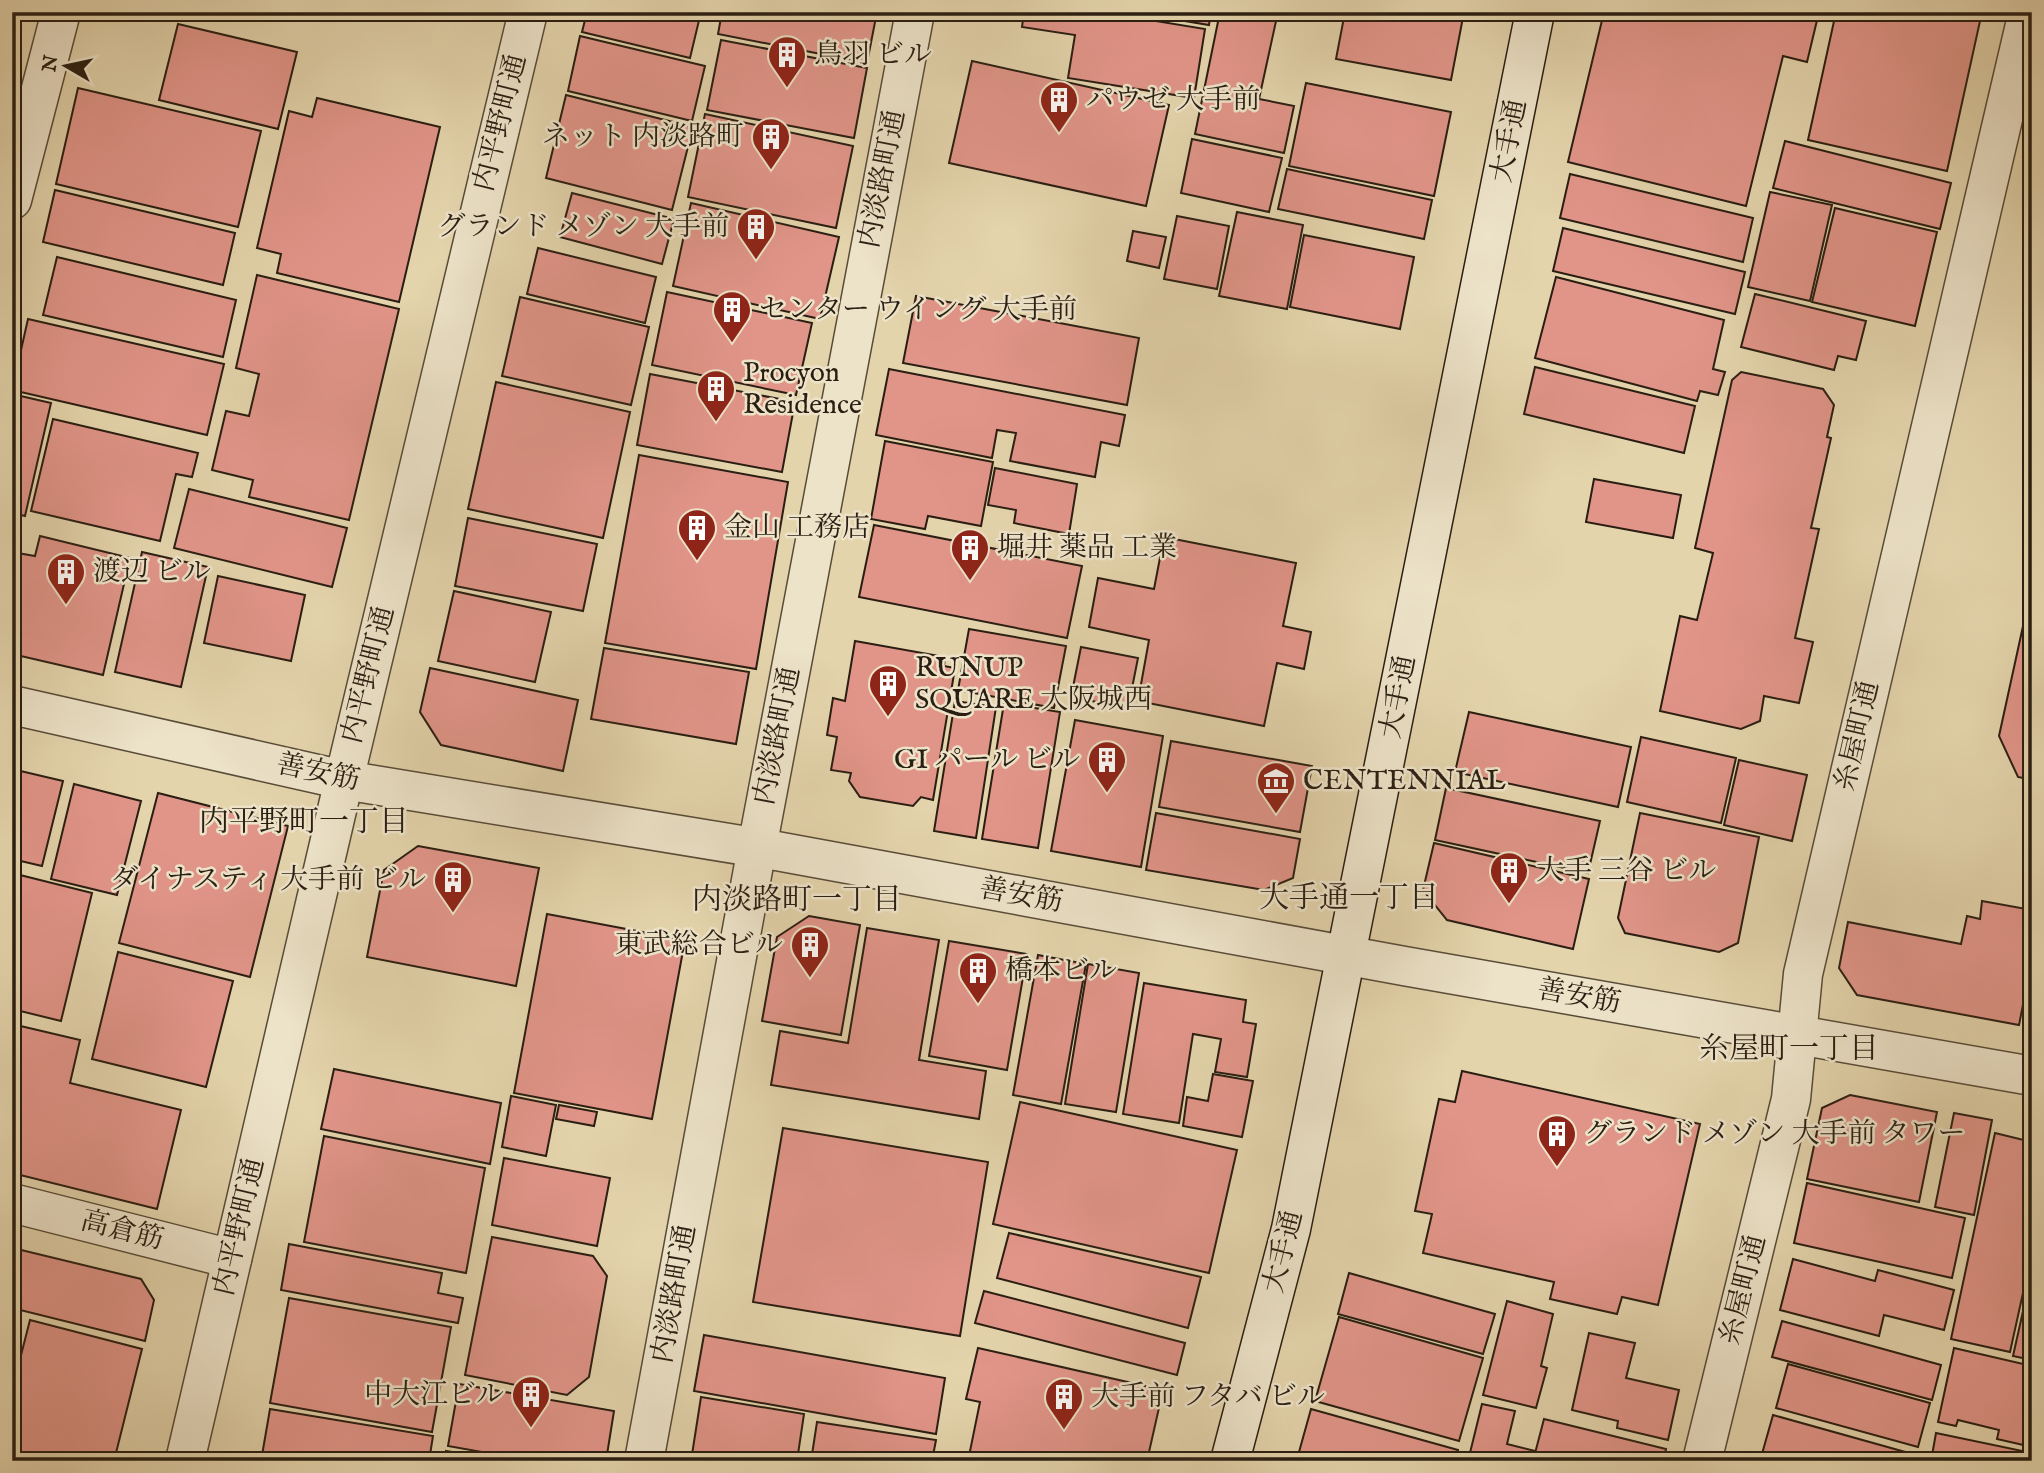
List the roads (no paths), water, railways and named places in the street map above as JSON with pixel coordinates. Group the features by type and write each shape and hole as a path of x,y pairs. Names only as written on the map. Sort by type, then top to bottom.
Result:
{"street":[{"path":"12,200 61,12"},
{"name":"内平野町通","path":"185,1461 344,780 528,12"},
{"name":"内淡路町通","path":"644,1461 915,12"},
{"name":"大手通","path":"1230,1461 1291,1229 1535,12"},
{"name":"糸屋町通","path":"1702,1461 1791,1099 1803,974 2028,12"},
{"name":"善安筋","path":"12,705 344,780 757,848 1347,956 2032,1076"},
{"name":"高倉筋","path":"12,1203 232,1259"}],"place":[{"name":"鳥羽 ビル","path":"787,89"},
{"name":"パウゼ 大手前","path":"1059,134"},
{"name":"ネット 内淡路町","path":"771,171"},
{"name":"グランド メゾン 大手前","path":"756,261"},
{"name":"センター ウイング 大手前","path":"732,344"},
{"name":"Procyon Residence","path":"716,423"},
{"name":"金山 工務店","path":"697,562"},
{"name":"堀井 薬品 工業","path":"970,582"},
{"name":"渡辺 ビル","path":"66,606"},
{"name":"RUNUP SQUARE 大阪城西","path":"888,718"},
{"name":"GI パール ビル","path":"1107,794"},
{"name":"CENTENNIAL","path":"1276,815"},
{"name":"大手 三谷 ビル","path":"1509,905"},
{"name":"ダイナスティ 大手前 ビル","path":"453,914"},
{"name":"東武総合ビル","path":"810,979"},
{"name":"橋本ビル","path":"978,1005"},
{"name":"グランド メゾン 大手前 タワー","path":"1557,1168"},
{"name":"中大江ビル","path":"531,1429"},
{"name":"大手前 フタバ ビル","path":"1064,1431"}],"district":[{"name":"内平野町一丁目","path":"304,823"},
{"name":"大手通一丁目","path":"1349,899"},
{"name":"内淡路町一丁目","path":"797,901"},
{"name":"糸屋町一丁目","path":"1789,1050"}]}
